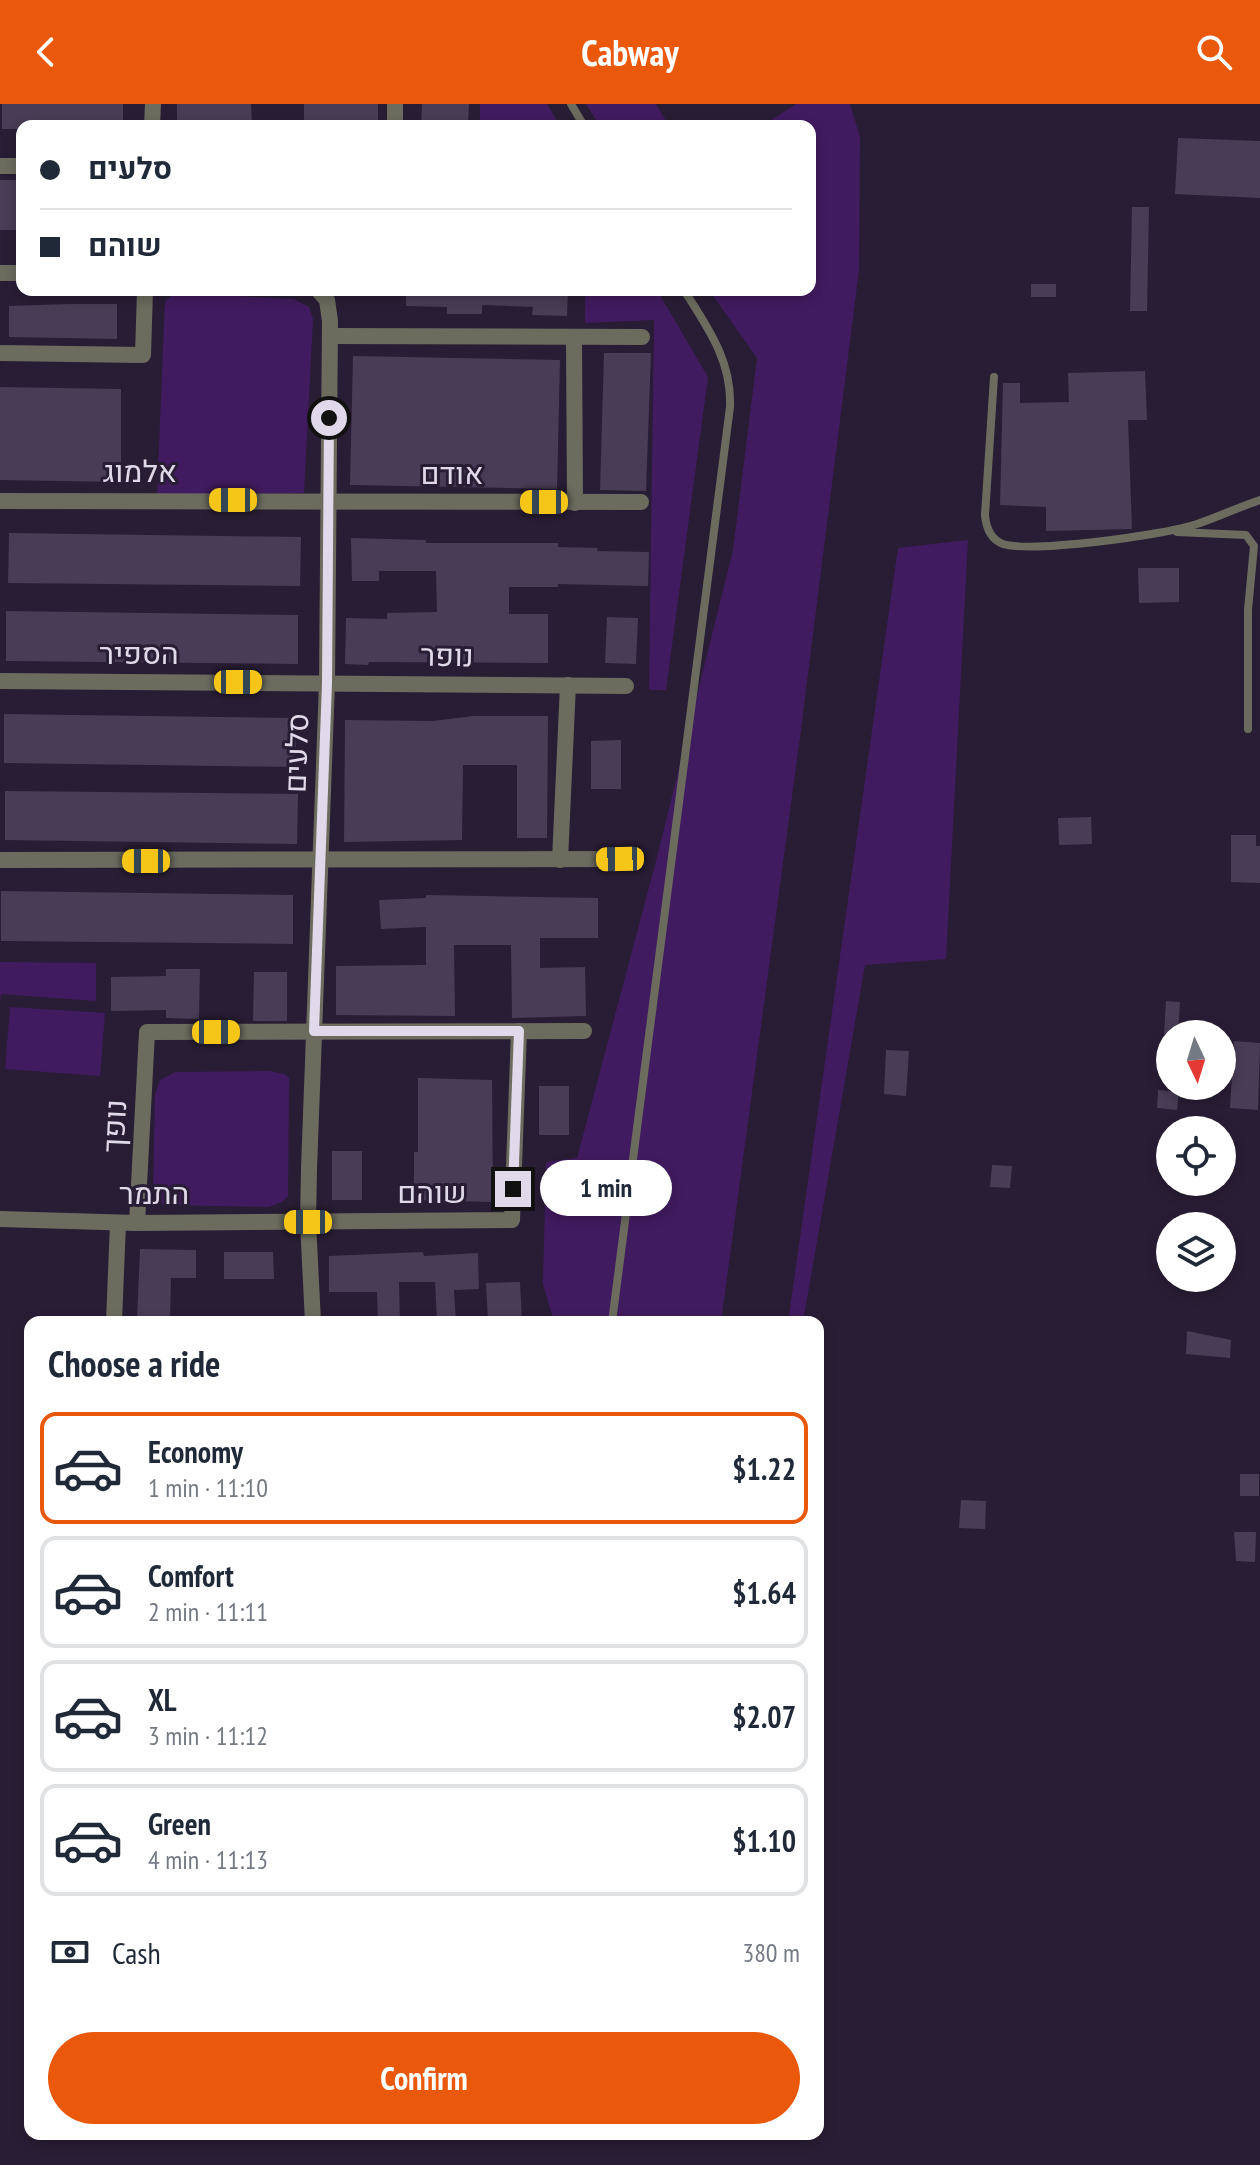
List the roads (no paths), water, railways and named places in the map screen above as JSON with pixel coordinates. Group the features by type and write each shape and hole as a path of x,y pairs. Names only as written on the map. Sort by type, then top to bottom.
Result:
{"street":[{"path":"0,353 143,355 145,296"},
{"name":"סלעים","path":"313,1316 308,1222 327,683 330,336 327,300 323,296"},
{"path":"330,336 642,337"},
{"path":"574,337 575,503"},
{"name":"אלמוג","path":"0,501 328,501"},
{"name":"אודם","path":"328,501 641,502"},
{"name":"הספיר","path":"0,681 327,683"},
{"name":"נופר","path":"327,683 626,686"},
{"path":"560,860 568,685"},
{"path":"0,860 322,862 620,859"},
{"path":"314,1031 584,1031"},
{"name":"נופך","path":"137,1223 147,1032 314,1031"},
{"name":"שוהם","path":"308,1222 512,1220 519,1031"},
{"name":"התמר","path":"0,1219 118,1223 308,1222"},
{"path":"114,1316 118,1223"}],"lane":[{"path":"613,1316 730,407 731,389 725,362 687,296"},
{"path":"994,377 985,515 987,530 1001,543 1039,548 1164,531 1196,524 1260,500"},
{"path":"1164,531 1246,535 1254,546 1248,610 1248,729"}]}
